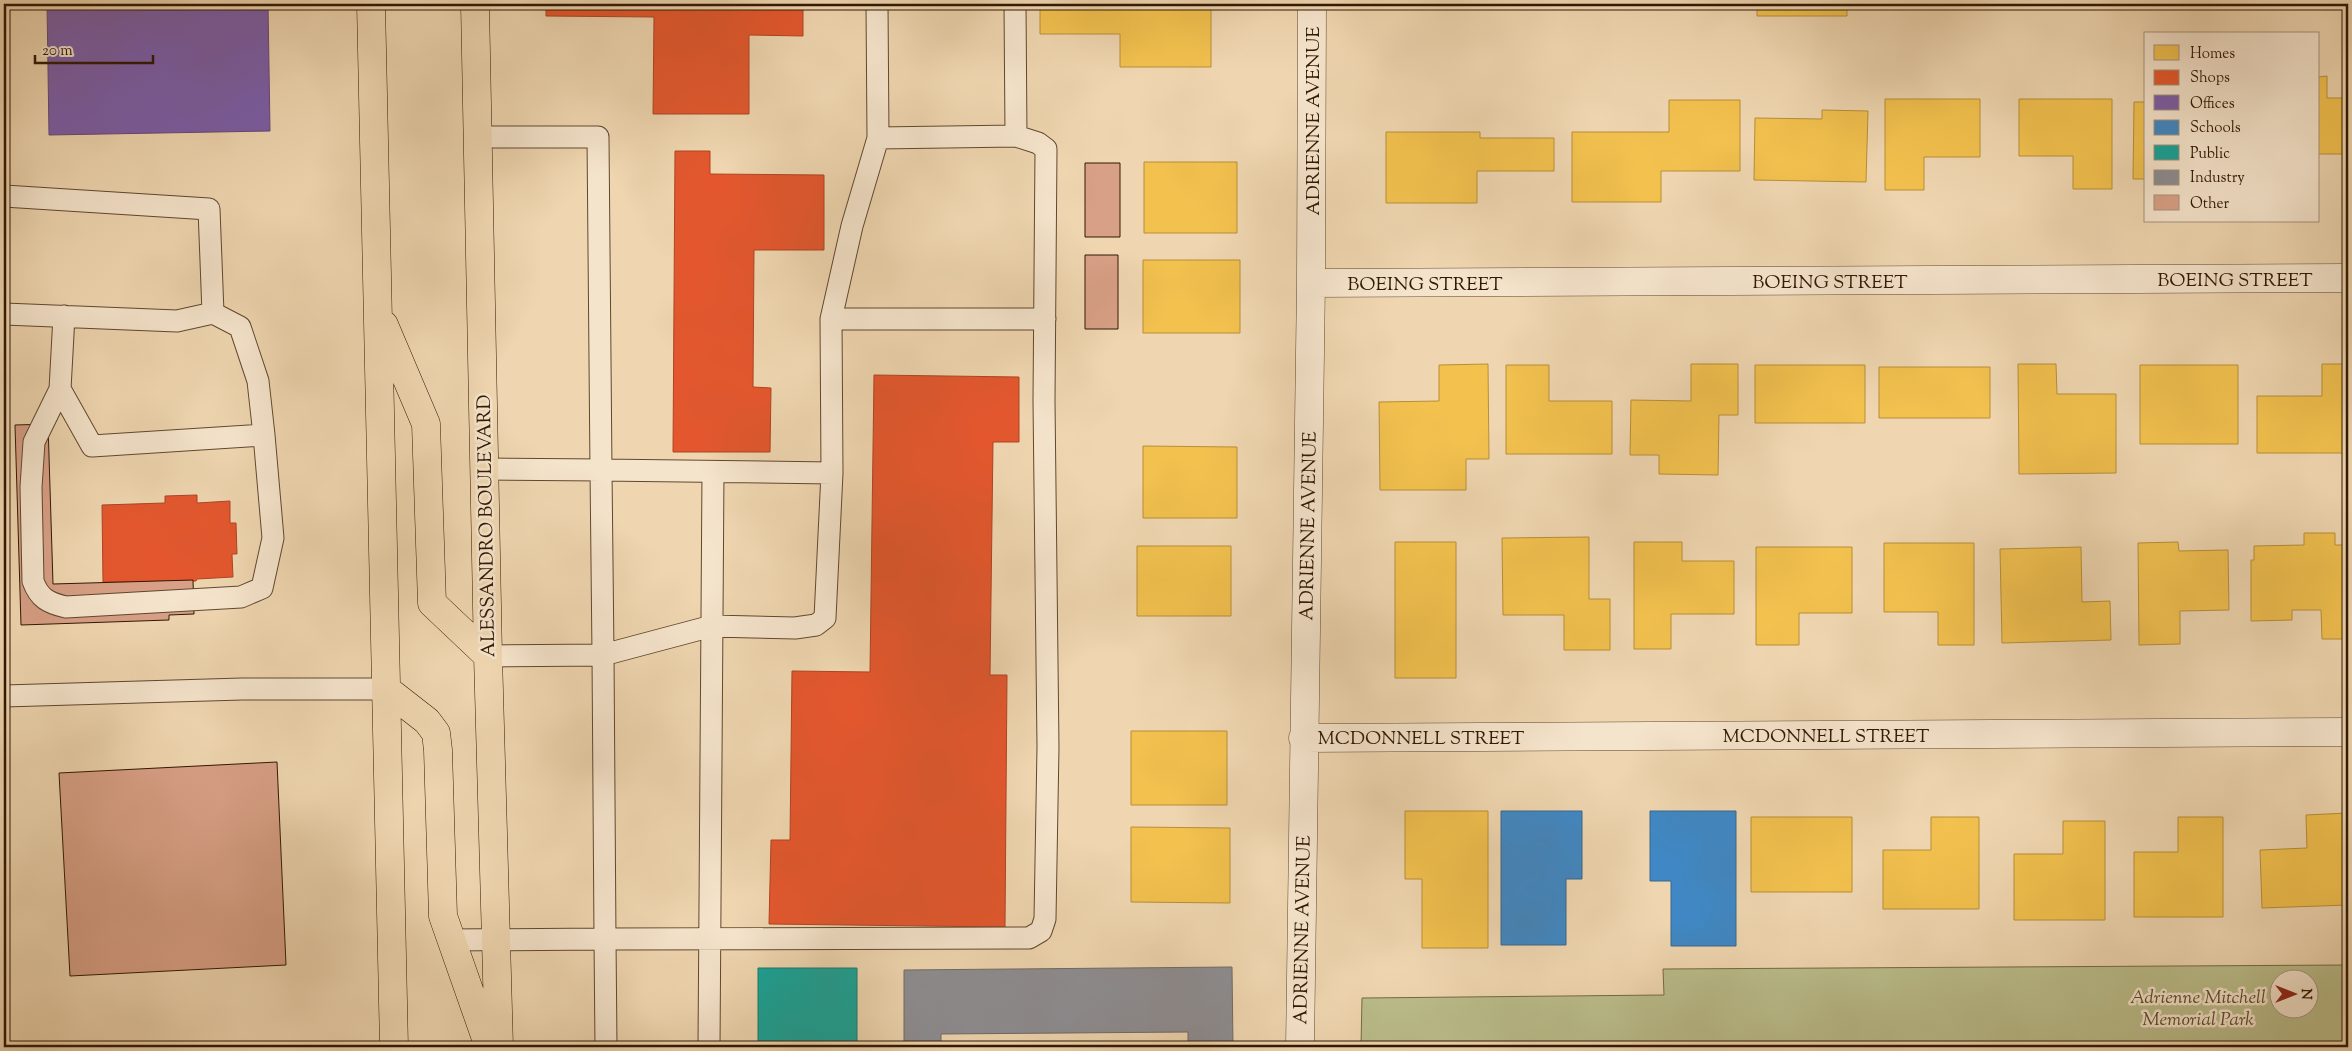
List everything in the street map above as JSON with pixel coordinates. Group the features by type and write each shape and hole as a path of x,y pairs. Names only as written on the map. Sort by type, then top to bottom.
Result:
{"main road":[{"path":"372,4 394,1047"},
{"name":"ALESSANDRO BOULEVARD","path":"475,4 488,656 499,1047"},
{"path":"378,313 426,424 432,603 488,656"},
{"path":"386,689 427,721 436,733 443,916 489,1047"}],"street":[{"name":"ADRIENNE AVENUE","path":"1300,1047 1311,283 1312,4"},
{"name":"BOEING STREET","path":"1311,283 2348,278"},
{"name":"MCDONNELL STREET","path":"1303,738 2348,732"}],"lane":[{"path":"488,656 604,655 712,626 795,628 816,625 826,618 832,473 831,319 852,226 878,138 877,4"},
{"path":"1015,4 1016,136"},
{"path":"450,940 1029,938 1041,931 1045,919 1048,747 1045,318 1046,149 1038,143 1016,136 878,138"},
{"path":"477,137 598,137 606,1047"},
{"path":"4,196 209,209 214,313"},
{"path":"4,314 64,316 177,321 214,313 240,327 258,381 273,538 262,588 241,597 66,607 49,603 38,594 33,581 30,487 34,442 60,389 64,316"},
{"path":"831,319 1045,318"},
{"path":"60,389 92,446 264,435"},
{"path":"484,470 832,473"},
{"path":"709,1047 714,472"},
{"path":"4,696 242,689 386,689"}],"green space":[{"name":"Adrienne Mitchell Memorial Park","path":"2348,965 2348,1047 1361,1047 1362,998 1664,995 1663,969"}],"building: Homes":[{"path":"1040,4 1211,4 1211,67 1120,67 1120,34 1040,34"},
{"path":"1627,4 1662,4 1662,7 1627,7"},
{"path":"1757,4 1847,4 1847,16 1757,16"},
{"path":"2011,4 2038,4 2038,8 2011,8"},
{"path":"2327,76 2327,98 2348,98 2348,154 2320,154 2320,77"},
{"path":"1885,99 1980,99 1980,157 1924,157 1924,190 1885,190"},
{"path":"2019,99 2112,99 2112,189 2073,189 2073,156 2019,156"},
{"path":"1669,100 1740,100 1740,171 1661,171 1661,202 1572,202 1572,132 1669,132"},
{"path":"2134,102 2144,102 2144,179 2133,179"},
{"path":"1822,110 1868,111 1866,182 1754,180 1755,118 1822,119"},
{"path":"1386,132 1480,132 1480,138 1554,138 1554,171 1477,171 1477,203 1386,203"},
{"path":"1144,162 1237,162 1237,233 1144,233"},
{"path":"1143,260 1240,260 1240,333 1143,333"},
{"path":"1488,364 1489,459 1466,459 1466,490 1380,490 1379,402 1439,401 1439,365"},
{"path":"1691,364 1738,364 1738,415 1719,415 1718,475 1659,474 1659,455 1630,455 1631,400 1691,401"},
{"path":"2018,364 2056,364 2057,394 2116,394 2116,473 2019,474"},
{"path":"2322,364 2348,364 2348,453 2257,453 2257,396 2322,396"},
{"path":"1506,365 1549,365 1549,401 1612,401 1612,454 1506,454"},
{"path":"1755,365 1865,365 1865,423 1755,423"},
{"path":"2140,365 2238,365 2238,444 2140,444"},
{"path":"1879,367 1990,367 1990,418 1879,418"},
{"path":"1143,446 1237,447 1237,518 1143,518"},
{"path":"2304,533 2335,533 2335,545 2348,545 2348,639 2322,639 2321,610 2292,610 2292,620 2251,621 2251,560 2254,560 2254,546 2304,545"},
{"path":"1589,537 1589,599 1610,599 1610,650 1564,650 1564,615 1503,615 1502,538"},
{"path":"1395,542 1456,542 1456,678 1395,678"},
{"path":"1634,542 1682,542 1682,561 1734,561 1734,614 1671,614 1671,649 1634,649"},
{"path":"2178,542 2179,551 2228,550 2229,610 2180,611 2180,644 2139,645 2138,543"},
{"path":"1884,543 1974,543 1974,645 1938,645 1938,612 1884,612"},
{"path":"1137,546 1231,546 1231,616 1137,616"},
{"path":"1756,547 1852,547 1852,613 1799,613 1799,645 1756,645"},
{"path":"2081,547 2082,602 2110,601 2111,640 2002,643 2000,549"},
{"path":"1131,731 1227,731 1227,805 1131,805"},
{"path":"1405,811 1488,811 1488,948 1422,948 1422,879 1405,879"},
{"path":"2348,813 2348,905 2262,908 2260,850 2307,848 2306,815"},
{"path":"1751,817 1852,817 1852,892 1751,892"},
{"path":"1931,817 1979,817 1979,909 1883,909 1883,850 1931,850"},
{"path":"2178,817 2223,817 2223,917 2134,917 2134,852 2178,852"},
{"path":"2063,821 2105,821 2105,920 2014,920 2014,854 2063,854"},
{"path":"1131,827 1230,828 1230,903 1131,902"}],"building: Shops":[{"path":"546,4 803,4 803,36 749,35 749,114 653,114 654,17 546,16"},
{"path":"675,151 710,151 710,174 824,175 824,250 754,250 753,387 771,388 770,452 673,452"},
{"path":"874,375 1019,377 1019,442 993,442 990,675 1007,675 1005,927 769,924 771,840 790,840 792,671 870,672"},
{"path":"197,495 197,503 230,501 230,523 236,523 237,554 232,554 233,577 197,579 196,581 103,582 102,505 165,503 165,496"}],"building: Offices":[{"path":"47,4 268,4 270,131 49,135"}],"building: Schools":[{"path":"1501,811 1582,811 1582,879 1566,879 1566,945 1501,945"},
{"path":"1650,811 1736,811 1736,946 1671,946 1671,881 1650,881"}],"building: Public":[{"path":"758,968 857,968 857,1047 758,1047"}],"building: Industry":[{"path":"1232,967 1233,1047 1188,1047 1188,1032 941,1034 941,1047 904,1047 904,970"}],"building: Other":[{"path":"1085,163 1120,163 1120,237 1085,237"},
{"path":"1085,255 1118,255 1118,329 1085,329"},
{"path":"48,424 53,584 193,580 194,614 169,615 169,620 21,625 15,425"},
{"path":"277,762 286,965 70,976 59,773"}]}
